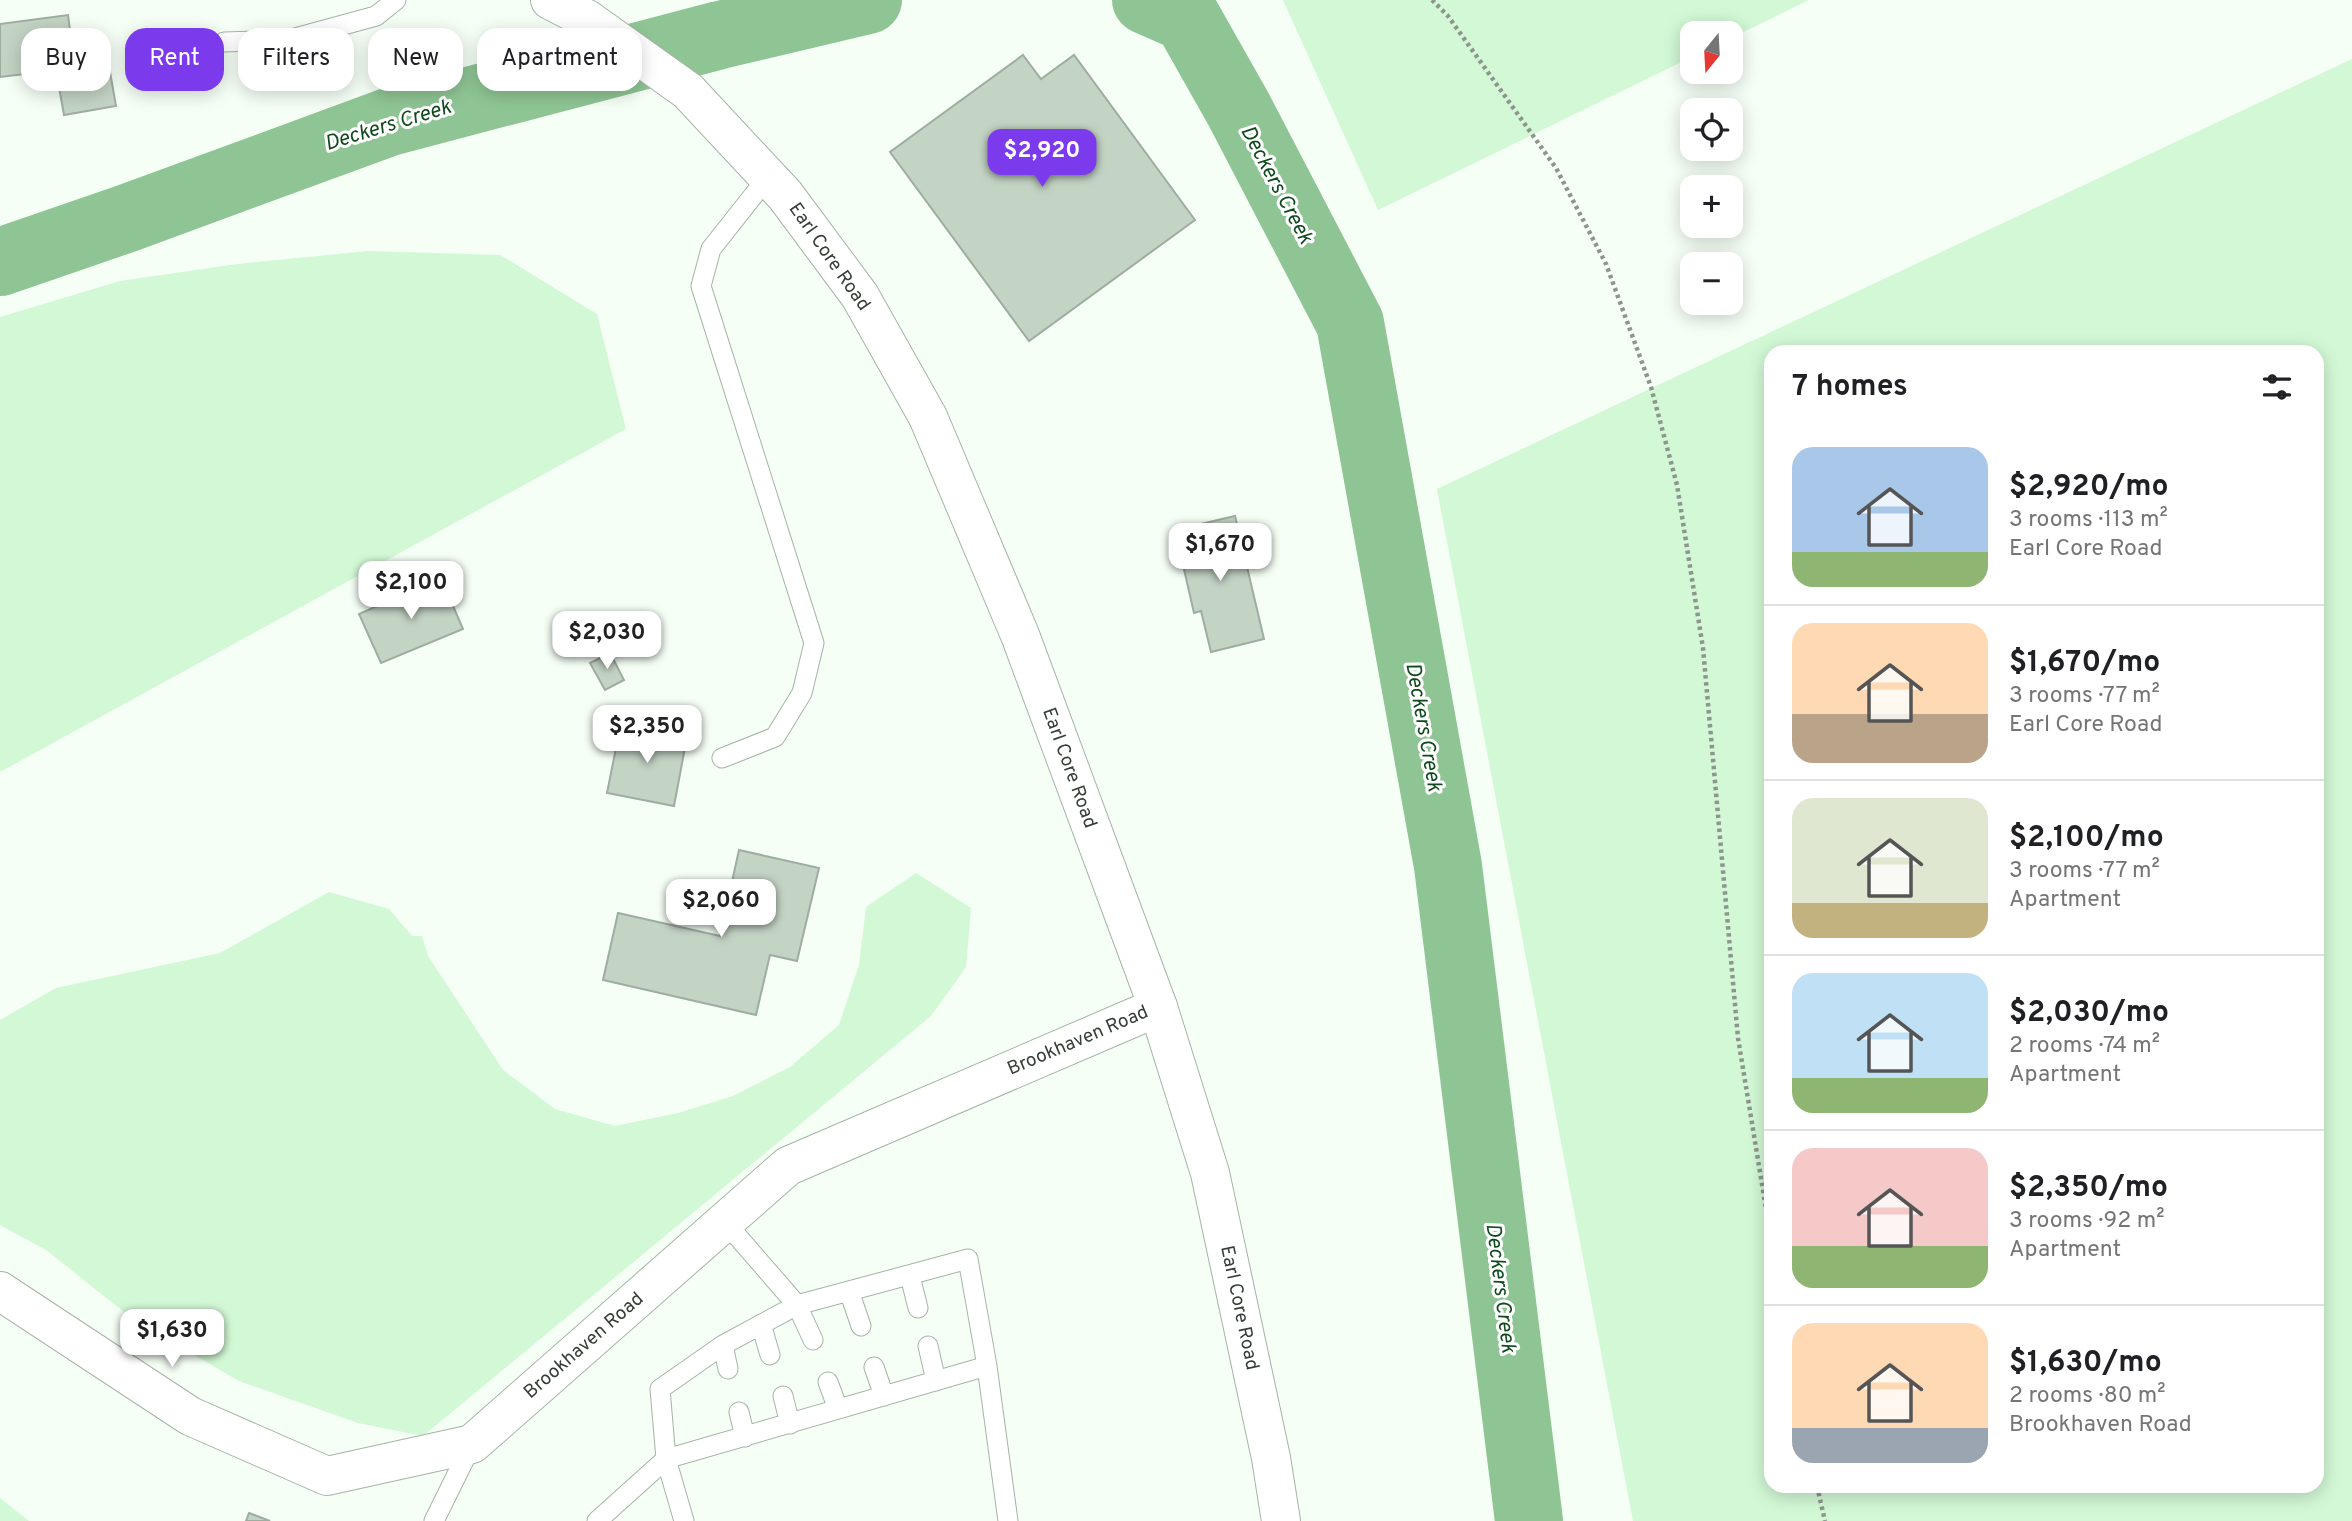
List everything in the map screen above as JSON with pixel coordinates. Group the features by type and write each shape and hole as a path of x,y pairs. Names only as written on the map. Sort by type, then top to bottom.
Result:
{"main road":[{"name":"Earl Core Road","path":"550,0 587,19 688,91 785,195 860,296 928,417 1020,635 1158,1007 1210,1173 1271,1458 1281,1521"},
{"name":"Brookhaven Road","path":"0,1291 190,1416 327,1476 472,1444 788,1166 1158,1007"}],"lane":[{"path":"224,42 288,40 376,16 396,0"},
{"path":"722,758 775,737 802,693 814,643 701,286 710,249 768,177"},
{"path":"725,1222 797,1305 813,1340"},
{"path":"684,1521 666,1459 660,1389 723,1345 797,1305 968,1259 987,1366 1008,1521"},
{"path":"910,1276 918,1308"},
{"path":"849,1291 861,1326"},
{"path":"761,1324 770,1355"},
{"path":"723,1345 728,1369"},
{"path":"928,1346 936,1381"},
{"path":"597,1521 666,1459 987,1366"},
{"path":"874,1367 884,1396"},
{"path":"828,1382 838,1409"},
{"path":"783,1396 790,1424"},
{"path":"739,1412 745,1437"},
{"path":"434,1521 472,1444"}],"path":[{"path":"1432,0 1448,16 1556,168 1606,264 1651,387 1677,485 1703,648 1738,1038 1764,1196"},
{"path":"1818,1493 1825,1521"}],"green space":[{"path":"1283,0 1809,0 1743,32 1743,21 1680,21 1680,63 1378,210"},
{"path":"2352,59 2352,1521 1633,1521 1437,489"},
{"path":"368,251 500,255 597,314 626,429 0,772 0,317 120,281 237,264"},
{"path":"916,873 971,908 966,967 931,1016 423,1436 358,1423 239,1381 134,1320 46,1250 0,1225 0,1020 56,988 220,953 329,892 389,909 412,936 422,936 428,956 503,1070 555,1109 615,1126 678,1113 733,1096 790,1067 839,1025 859,965 866,907"},
{"path":"0,1498 29,1521 0,1521"}],"building":[{"path":"68,15 70,28 21,28 21,74 0,77 0,24"},
{"path":"1023,55 1041,79 1074,55 1195,220 1029,341 890,152"},
{"path":"111,77 116,106 64,115 60,91 111,91"},
{"path":"1235,516 1264,639 1211,652 1201,611 1194,613 1175,530"},
{"path":"441,578 463,629 381,663 359,614"},
{"path":"610,653 624,680 605,690 590,663"},
{"path":"621,723 687,737 674,806 607,793"},
{"path":"739,850 819,868 797,961 770,955 756,1015 603,980 618,913 720,936"},
{"path":"249,1513 270,1521 246,1521"}],"waterway":[{"name":"Deckers Creek","path":"0,262 389,122 720,35 868,0"},
{"name":"Deckers Creek","path":"1146,0 1187,18 1239,110 1350,323 1448,866 1529,1521"}]}
